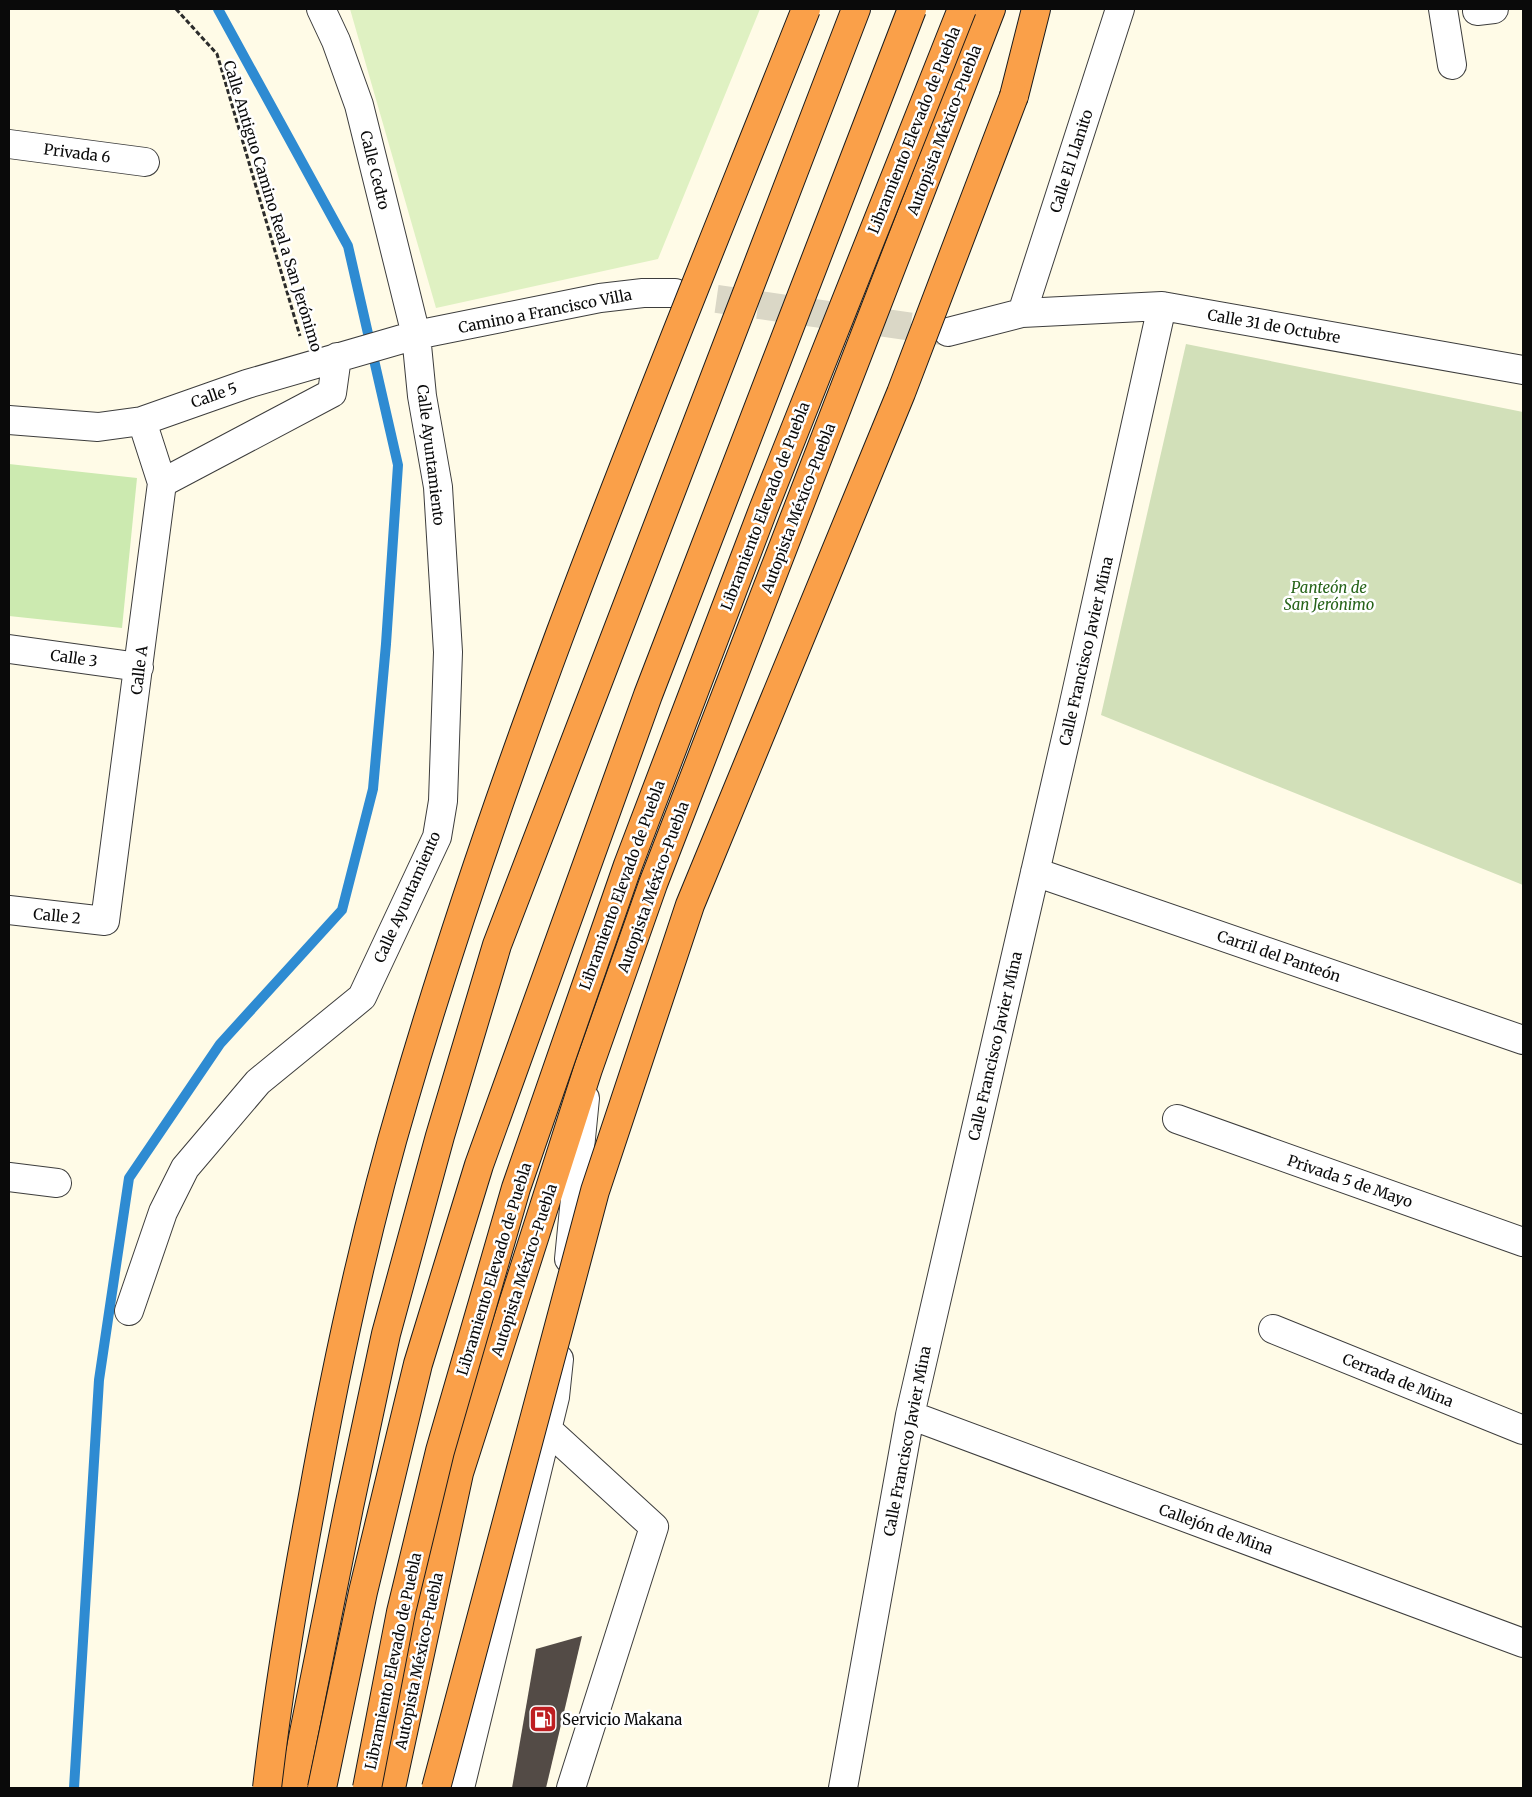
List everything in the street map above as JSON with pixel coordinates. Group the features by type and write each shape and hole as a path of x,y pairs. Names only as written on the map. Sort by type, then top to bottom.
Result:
{"highway":[{"path":"267,1788 294,1598 322,1441 346,1327 403,1101 485,844 560,631 806,9"},
{"path":"293,1788 349,1507 386,1334 440,1136 497,945 856,9"},
{"path":"322,1788 363,1592 416,1374 479,1165 648,695 912,9"},
{"name":"Libramiento Elevado de Puebla","path":"367,1788 401,1612 440,1451 516,1188 631,856 763,510 962,9"},
{"name":"Autopista México-Puebla","path":"391,1788 459,1473 588,1069 653,884 991,9"},
{"path":"436,1788 595,1191 690,905 901,393 1014,96 1036,9"}],"street":[{"name":"Calle Cedro","path":"321,9 336,41 358,105 406,338"},
{"name":"Calle El Llanito","path":"1022,313 1120,9"},
{"path":"1443,9 1452,65"},
{"name":"Privada 6","path":"9,144 145,162"},
{"name":"Camino a Francisco Villa","path":"406,338 600,298 643,293 675,293"},
{"name":"Calle 31 de Octubre","path":"1022,313 1162,306 1523,370"},
{"name":"Calle Francisco Javier Mina","path":"843,1788 910,1415 1035,872 1162,306"},
{"path":"948,332 1022,313"},
{"name":"Calle 5","path":"9,420 98,427 142,421 247,384 406,338"},
{"name":"Calle Ayuntamiento","path":"129,1311 164,1212 186,1168 258,1082 362,997 437,836 443,801 448,652 438,487 422,396 406,338"},
{"path":"162,483 332,393 342,356"},
{"name":"Calle A","path":"105,921 162,483 142,421"},
{"name":"Calle 3","path":"9,649 139,667"},
{"name":"Carril del Panteón","path":"1035,872 1523,1040"},
{"name":"Calle 2","path":"9,910 105,921"},
{"path":"460,1788 554,1397 588,1069"},
{"name":"Privada 5 de Mayo","path":"1177,1120 1523,1242"},
{"path":"9,1177 56,1183"},
{"name":"Cerrada de Mina","path":"1273,1329 1523,1430"},
{"name":"Callejón de Mina","path":"910,1415 1523,1643"},
{"path":"547,1430 654,1527 571,1788"}],"path":[{"name":"Calle Antiguo Camino Real a San Jerónimo","path":"176,9 217,54 309,365"}],"green space":[{"path":"350,9 760,9 658,259 436,308"},
{"name":"Panteón de San Jerónimo","path":"1186,344 1523,412 1523,885 1101,715"},
{"path":"9,464 137,478 122,628 9,616"}],"building":[{"name":"Servicio Makana","path":"582,1636 546,1788 512,1788 536,1649"}],"waterway":[{"path":"74,1788 99,1380 129,1178 220,1044 342,910 373,789 386,644 398,465 348,246 218,9"}],"tunnel":[{"path":"675,293 948,332"}],"place":[{"name":"Servicio Makana","path":"543,1719"}]}
